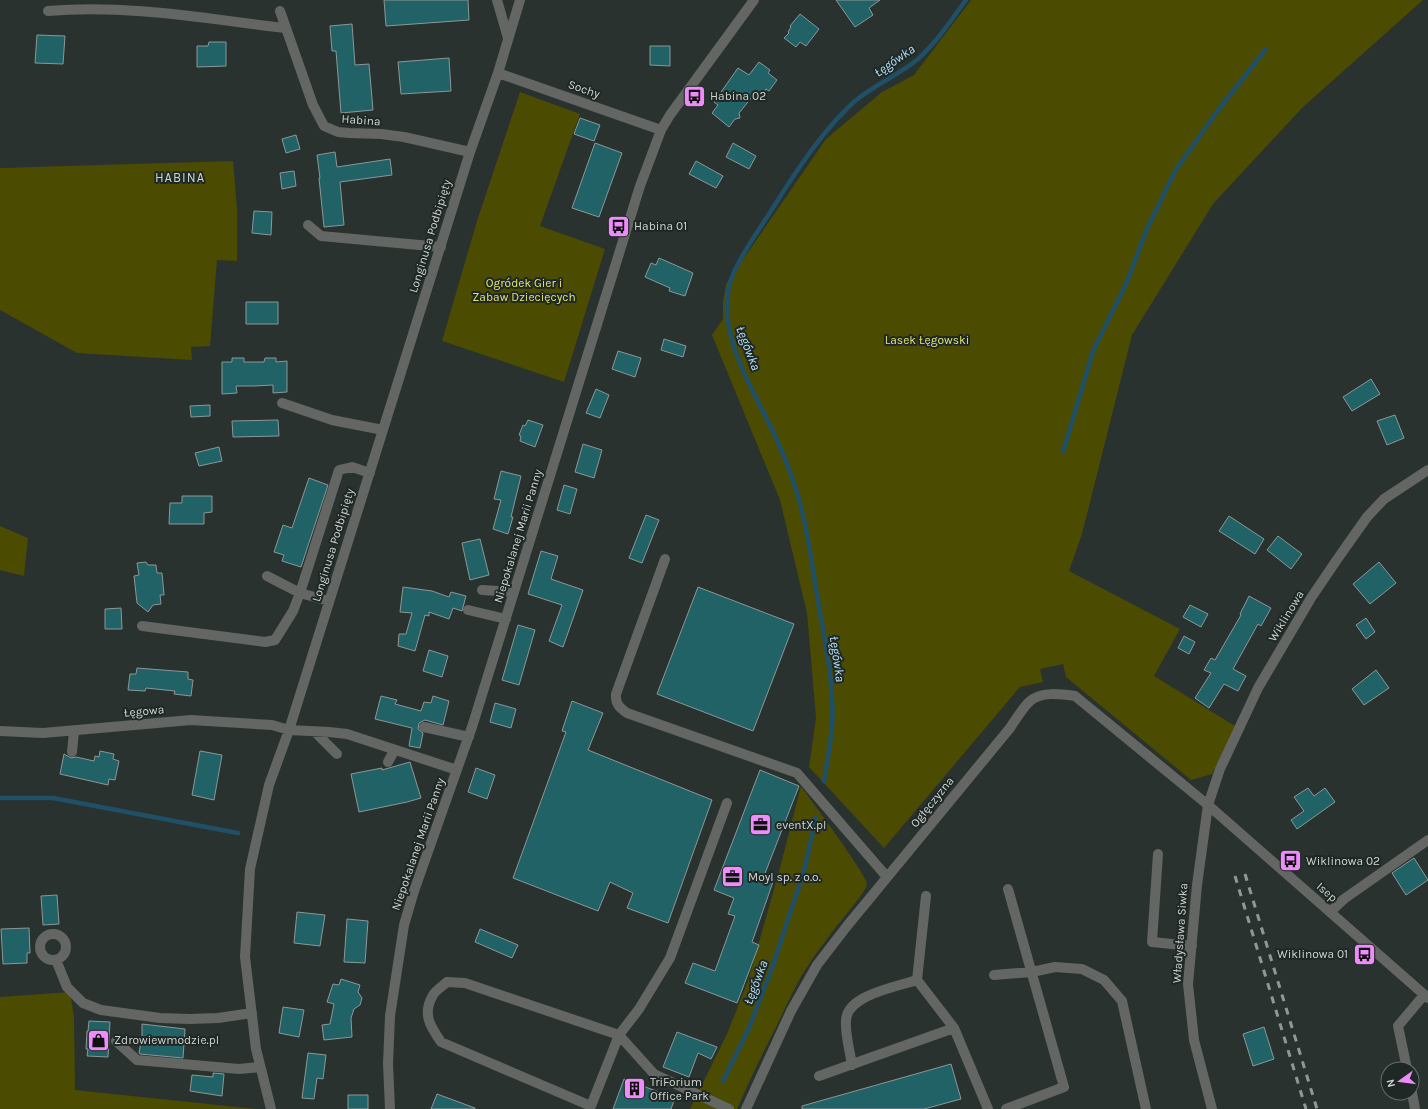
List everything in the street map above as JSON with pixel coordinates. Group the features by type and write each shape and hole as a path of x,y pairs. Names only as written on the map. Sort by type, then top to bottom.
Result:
{"street":[{"path":"497,0 508,38"},
{"name":"Longinusa Podbipięty","path":"271,1109 256,1049 245,957 250,869 269,786 289,730 470,152 498,73 520,0"},
{"name":"Niepokalanej Marii Panny","path":"390,1109 388,1064 390,1016 404,924 469,737 640,186 661,130 674,109 754,0"},
{"path":"48,11 74,9 141,11 285,28"},
{"name":"Habina","path":"280,12 313,105 324,126 338,132 404,137 470,152"},
{"name":"Sochy","path":"498,73 661,130"},
{"path":"308,225 322,236 441,246"},
{"path":"282,404 332,420 383,430"},
{"path":"142,626 265,642 276,640 293,611 300,593 339,470 352,467 370,474"},
{"name":"Wiklinowa","path":"1208,805 1220,769 1258,688 1316,592 1366,517 1384,499 1428,470"},
{"path":"665,559 616,694 615,698 618,706 627,713 797,774 887,878"},
{"path":"267,576 300,593 329,601"},
{"path":"482,590 514,592"},
{"path":"468,610 506,619"},
{"name":"Ogłęczyzna","path":"746,1109 804,987 817,965 847,926 1010,728 1030,701 1044,695 1061,694 1075,696 1208,805"},
{"name":"Łęgowa","path":"0,731 74,731 191,720 272,725 289,730 347,734 394,751 457,770"},
{"path":"424,727 469,737"},
{"path":"72,752 74,731"},
{"path":"315,732 337,754"},
{"path":"388,762 394,751"},
{"path":"727,803 670,958 639,1009 619,1035 591,1106 441,1042 430,1027 427,1012 434,994 447,982 465,983 619,1035 654,1074 729,1109"},
{"name":"Isep","path":"1208,805 1426,996"},
{"name":"Władysława Siwka","path":"1208,805 1197,885 1188,984 1194,1040 1212,1109"},
{"path":"1330,912 1344,899 1428,840"},
{"path":"1158,854 1152,942 1192,946"},
{"path":"1006,1109 1064,1087 1008,889"},
{"path":"926,896 917,980 954,1028 988,1109"},
{"path":"56,960 67,987 83,1003 101,1010 160,1018 190,1020 252,1013"},
{"path":"994,975 1032,972 1055,967 1082,969 1104,980 1122,1001 1146,1109"},
{"path":"852,1065 846,1021 847,1014 851,1006 863,997 917,980"},
{"path":"1405,1061 1398,1026 1426,996"},
{"path":"819,1076 954,1028"},
{"path":"116,1041 137,1060 239,1069 260,1067"}],"green space":[{"name":"Lasek Łęgowski","path":"971,0 1423,0 1302,108 1213,204 1132,335 1082,534 1069,571 1180,629 1154,676 1235,726 1212,774 1191,780 1066,677 1063,664 1040,669 1043,682 1020,687 884,848 809,767 816,718 807,613 780,500 712,335 723,319 723,302 726,284 826,139 882,92 914,75"},
{"name":"Ogródek Gier i Zabaw Dziecięcych","path":"520,92 580,114 540,226 605,249 564,382 442,341 477,221"},
{"path":"233,161 237,209 237,261 217,260 210,346 191,347 192,360 77,353 0,310 0,168"},
{"path":"0,526 28,538 24,576 0,570"},
{"path":"801,786 858,867 865,878 867,884 866,888 833,930 801,978 737,1109 690,1109 727,1034 748,981 780,868"},
{"path":"70,992 74,1017 75,1090 256,1109 0,1109 0,997"}],"building":[{"path":"384,0 468,0 469,20 386,26"},
{"path":"836,0 880,0 869,8 873,15 855,27"},
{"path":"800,14 819,29 806,46 800,42 796,47 784,38 789,33 790,26"},
{"path":"352,24 355,65 369,64 373,110 341,113 336,51 332,51 330,26"},
{"path":"37,35 65,36 63,64 35,63"},
{"path":"209,42 226,42 226,66 197,67 197,46 208,46"},
{"path":"650,46 670,46 670,66 650,65"},
{"path":"449,58 451,91 401,94 398,62"},
{"path":"759,62 770,70 768,73 777,80 769,91 766,89 757,101 752,97 739,113 740,118 735,119 729,127 712,113 718,105 714,102 738,68 749,75"},
{"path":"580,118 600,125 594,141 574,134"},
{"path":"296,135 300,149 286,153 282,139"},
{"path":"595,143 622,153 599,217 572,208"},
{"path":"733,143 756,156 749,169 726,157"},
{"path":"335,152 337,167 390,159 392,175 340,182 344,225 324,227 317,155"},
{"path":"696,161 723,176 716,188 689,174"},
{"path":"294,171 296,186 282,189 280,173"},
{"path":"254,211 272,212 271,235 252,233"},
{"path":"659,258 693,273 685,296 669,291 670,288 645,277 651,263 656,265"},
{"path":"246,302 278,302 278,324 246,324"},
{"path":"664,339 686,346 683,357 661,350"},
{"path":"618,351 641,358 635,377 612,369"},
{"path":"232,358 244,358 244,362 264,362 265,358 276,358 276,362 287,361 287,392 273,393 273,385 236,386 237,393 222,394 222,362 232,362"},
{"path":"1371,379 1380,394 1352,411 1343,397"},
{"path":"596,389 609,395 600,418 586,413"},
{"path":"210,405 210,416 191,417 190,406"},
{"path":"1395,415 1404,438 1387,445 1377,421"},
{"path":"278,420 279,436 233,437 232,421"},
{"path":"528,420 543,425 535,447 520,441 521,436 519,435 523,425 525,426"},
{"path":"583,444 602,450 594,478 575,472"},
{"path":"219,447 222,461 199,466 195,453"},
{"path":"501,471 521,476 508,534 493,529 501,500 494,499"},
{"path":"309,478 328,485 301,567 282,561 284,555 274,552 283,525 292,528"},
{"path":"564,485 577,489 570,514 557,510"},
{"path":"182,496 212,496 212,512 204,513 204,524 169,524 170,503 182,503"},
{"path":"646,515 659,520 642,563 629,558"},
{"path":"1229,516 1264,539 1255,554 1219,531"},
{"path":"1278,536 1302,554 1291,569 1267,550"},
{"path":"480,539 489,575 470,580 462,543"},
{"path":"541,551 558,556 551,579 583,590 563,647 549,641 562,605 528,594"},
{"path":"146,562 148,565 156,565 157,573 162,573 164,595 160,595 161,604 153,605 148,612 137,603 134,576 139,575 137,563"},
{"path":"1379,562 1396,583 1370,604 1353,584"},
{"path":"403,587 432,591 449,597 451,592 466,596 462,611 453,608 449,619 429,612 429,616 425,615 415,651 398,646 399,634 406,634 412,613 400,612"},
{"path":"698,587 794,624 753,731 657,694"},
{"path":"1249,596 1271,608 1261,626 1258,624 1233,669 1246,676 1238,691 1224,684 1209,708 1195,698 1211,673 1204,670 1211,658 1215,660 1241,615 1240,614"},
{"path":"1190,605 1208,614 1201,627 1183,617"},
{"path":"121,608 122,629 105,629 105,609"},
{"path":"1366,618 1375,632 1366,639 1356,625"},
{"path":"518,625 535,630 519,685 502,680"},
{"path":"1184,636 1195,642 1189,654 1178,648"},
{"path":"429,650 448,656 442,677 423,671"},
{"path":"137,668 188,672 188,679 193,680 191,696 174,694 175,691 146,688 145,691 128,690 130,674 136,674"},
{"path":"1376,670 1389,688 1364,705 1352,689"},
{"path":"381,696 397,700 395,704 421,711 424,702 431,703 433,696 449,701 443,725 425,720 419,723 418,729 423,733 420,748 409,746 412,728 375,719"},
{"path":"572,701 603,713 588,750 712,800 668,923 627,908 633,893 610,882 598,911 513,878 566,732 562,731"},
{"path":"495,703 516,709 511,728 490,722"},
{"path":"100,751 114,754 113,759 119,761 115,780 109,779 108,785 60,774 64,754 71,758 76,757 94,761 95,756 99,757"},
{"path":"200,751 222,755 214,800 192,795"},
{"path":"410,762 421,798 359,812 351,774 382,768 382,770"},
{"path":"476,768 495,775 487,799 468,792"},
{"path":"760,770 799,786 764,876 774,879 752,942 759,945 737,1003 685,983 693,963 715,971 735,916 728,914 734,898 714,890"},
{"path":"1308,788 1314,796 1325,788 1335,802 1297,829 1291,820 1304,811 1294,797"},
{"path":"1414,858 1428,880 1406,895 1392,873"},
{"path":"57,895 59,924 43,925 41,896"},
{"path":"297,912 325,915 320,946 294,943"},
{"path":"347,919 368,921 365,963 344,962"},
{"path":"29,928 30,953 27,953 27,963 3,964 1,929"},
{"path":"480,929 518,945 512,958 475,942"},
{"path":"341,979 360,985 358,992 362,998 360,1005 354,1009 351,1018 352,1037 324,1040 322,1025 330,1024 334,1004 327,1002 333,984 339,985"},
{"path":"283,1007 304,1010 299,1037 279,1033"},
{"name":"Zdrowiewmodzie.pl","path":"89,1021 110,1022 108,1057 87,1056 87,1031"},
{"path":"142,1024 185,1029 183,1058 140,1054"},
{"path":"1264,1027 1274,1059 1253,1066 1243,1034"},
{"path":"677,1032 717,1047 711,1059 698,1053 689,1077 663,1067"},
{"path":"308,1053 326,1055 323,1079 317,1078 314,1099 302,1098"},
{"path":"951,1064 961,1099 924,1109 802,1109 802,1106"},
{"path":"213,1073 224,1074 222,1096 190,1091 192,1075 213,1077"},
{"name":"TriForium Office Park","path":"624,1079 675,1098 671,1109 613,1109"},
{"path":"437,1094 475,1108 475,1109 431,1109"},
{"path":"348,1095 368,1095 368,1109 348,1109"}],"waterway":[{"name":"Łęgówka","path":"824,781 832,728 832,694 810,549 798,495 784,455 747,380 738,358 731,336 727,314 728,293 734,272 747,248 794,176 827,131 855,101 918,59 938,38 966,0"},
{"path":"1063,452 1093,351 1127,282 1146,231 1175,171 1218,110 1266,49"},
{"path":"0,798 53,798 238,833"},
{"name":"Łęgówka","path":"723,1081 749,1028 772,968 804,871 816,817"}],"railway":[{"path":"1245,874 1317,1109"},
{"path":"1235,876 1306,1109"}],"place":[{"name":"Habina 02","path":"695,96"},
{"name":"Habina 01","path":"618,226"},
{"name":"eventX.pl","path":"760,825"},
{"name":"Wiklinowa 02","path":"1290,861"},
{"name":"Moyl sp. z o.o.","path":"733,877"},
{"name":"Wiklinowa 01","path":"1364,954"},
{"name":"Zdrowiewmodzie.pl","path":"98,1040"},
{"name":"TriForium Office Park","path":"635,1089"}],"district":[{"name":"HABINA","path":"180,177"}]}
